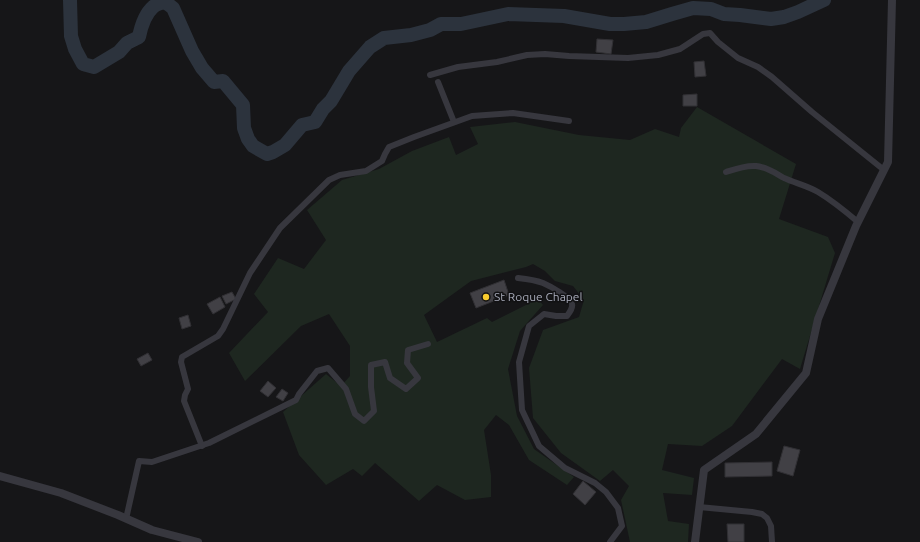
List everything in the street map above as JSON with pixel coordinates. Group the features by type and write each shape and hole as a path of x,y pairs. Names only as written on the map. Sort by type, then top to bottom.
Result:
{"street":[{"path":"695,542 704,470 756,434 806,373 818,319 839,264 888,162 892,0"},
{"path":"430,75 458,67 496,62 527,55 545,54 628,58 658,55 680,49 703,34 710,34 738,58 758,67 772,77 812,112 884,170"},
{"path":"438,82 454,122"},
{"path":"202,446 184,401 188,389 181,362 182,357 218,336 223,329 250,273 280,228 329,180 340,175 366,171 382,161 390,147 472,116 513,113 569,121"},
{"path":"726,172 748,166 763,167 818,192 838,205 858,222"},
{"path":"518,278 544,284 567,297 572,302 572,308 567,316 544,314 529,326 519,362 522,410 539,446 565,468 595,483 606,492 618,508 622,526 610,542"},
{"path":"126,519 139,461 152,462 210,443 296,400 317,371 328,368 346,389 355,414 364,421 374,411 371,387 371,364 385,362 390,378 406,389 418,378 407,363 408,350 428,344"},
{"path":"0,476 61,493 152,530 198,542"},
{"path":"699,507 762,514 767,518 771,526 772,542"}],"shaded area":[{"path":"697,107 796,164 779,219 828,237 835,253 800,369 782,359 732,426 702,446 668,444 662,470 694,478 692,495 663,493 668,521 689,524 688,542 630,542 621,500 629,486 613,470 600,481 561,453 533,418 529,368 543,330 579,317 584,300 573,286 555,281 545,271 533,264 471,281 424,315 437,342 487,318 492,322 538,299 543,305 520,331 508,369 517,416 534,449 574,477 567,485 529,460 509,425 496,415 484,430 491,475 491,497 465,500 437,485 419,501 375,463 362,476 353,469 326,485 299,455 283,412 326,374 341,386 350,376 350,346 329,314 301,326 245,381 229,353 268,312 254,294 278,258 304,269 326,240 307,210 342,180 379,169 412,151 449,137 456,155 478,144 470,127 515,122 579,135 630,140 655,129 679,137 681,128"}],"building":[{"path":"597,39 613,40 611,54 596,52"},
{"path":"704,61 706,76 695,77 694,62"},
{"path":"697,94 697,106 683,106 683,95"},
{"path":"504,280 509,295 476,308 470,293"},
{"path":"232,292 236,299 226,304 222,296"},
{"path":"220,297 225,307 213,314 207,304"},
{"path":"188,315 191,326 182,329 179,318"},
{"path":"148,353 152,360 141,366 137,359"},
{"path":"268,381 276,388 268,397 260,391"},
{"path":"282,389 288,393 283,401 276,397"},
{"path":"784,446 800,450 793,476 777,471"},
{"path":"772,462 772,476 725,477 725,463"},
{"path":"583,481 596,492 585,505 573,494"},
{"path":"727,524 744,524 744,542 728,542"}],"waterway":[{"path":"70,0 71,36 75,49 83,64 94,67 119,52 127,43 139,37 142,25 150,10 154,6 165,2 173,8 192,51 202,68 214,82 223,81 243,105 244,128 248,139 253,146 267,154 285,145 302,125 315,122 323,109 331,101 349,71 370,47 384,38 411,35 430,30 441,24 461,24 508,14 564,16 610,24 624,24 646,22 693,8 711,9 724,14 771,19 784,17 798,12 824,0"}],"place":[{"name":"St Roque Chapel","path":"486,297"}]}
